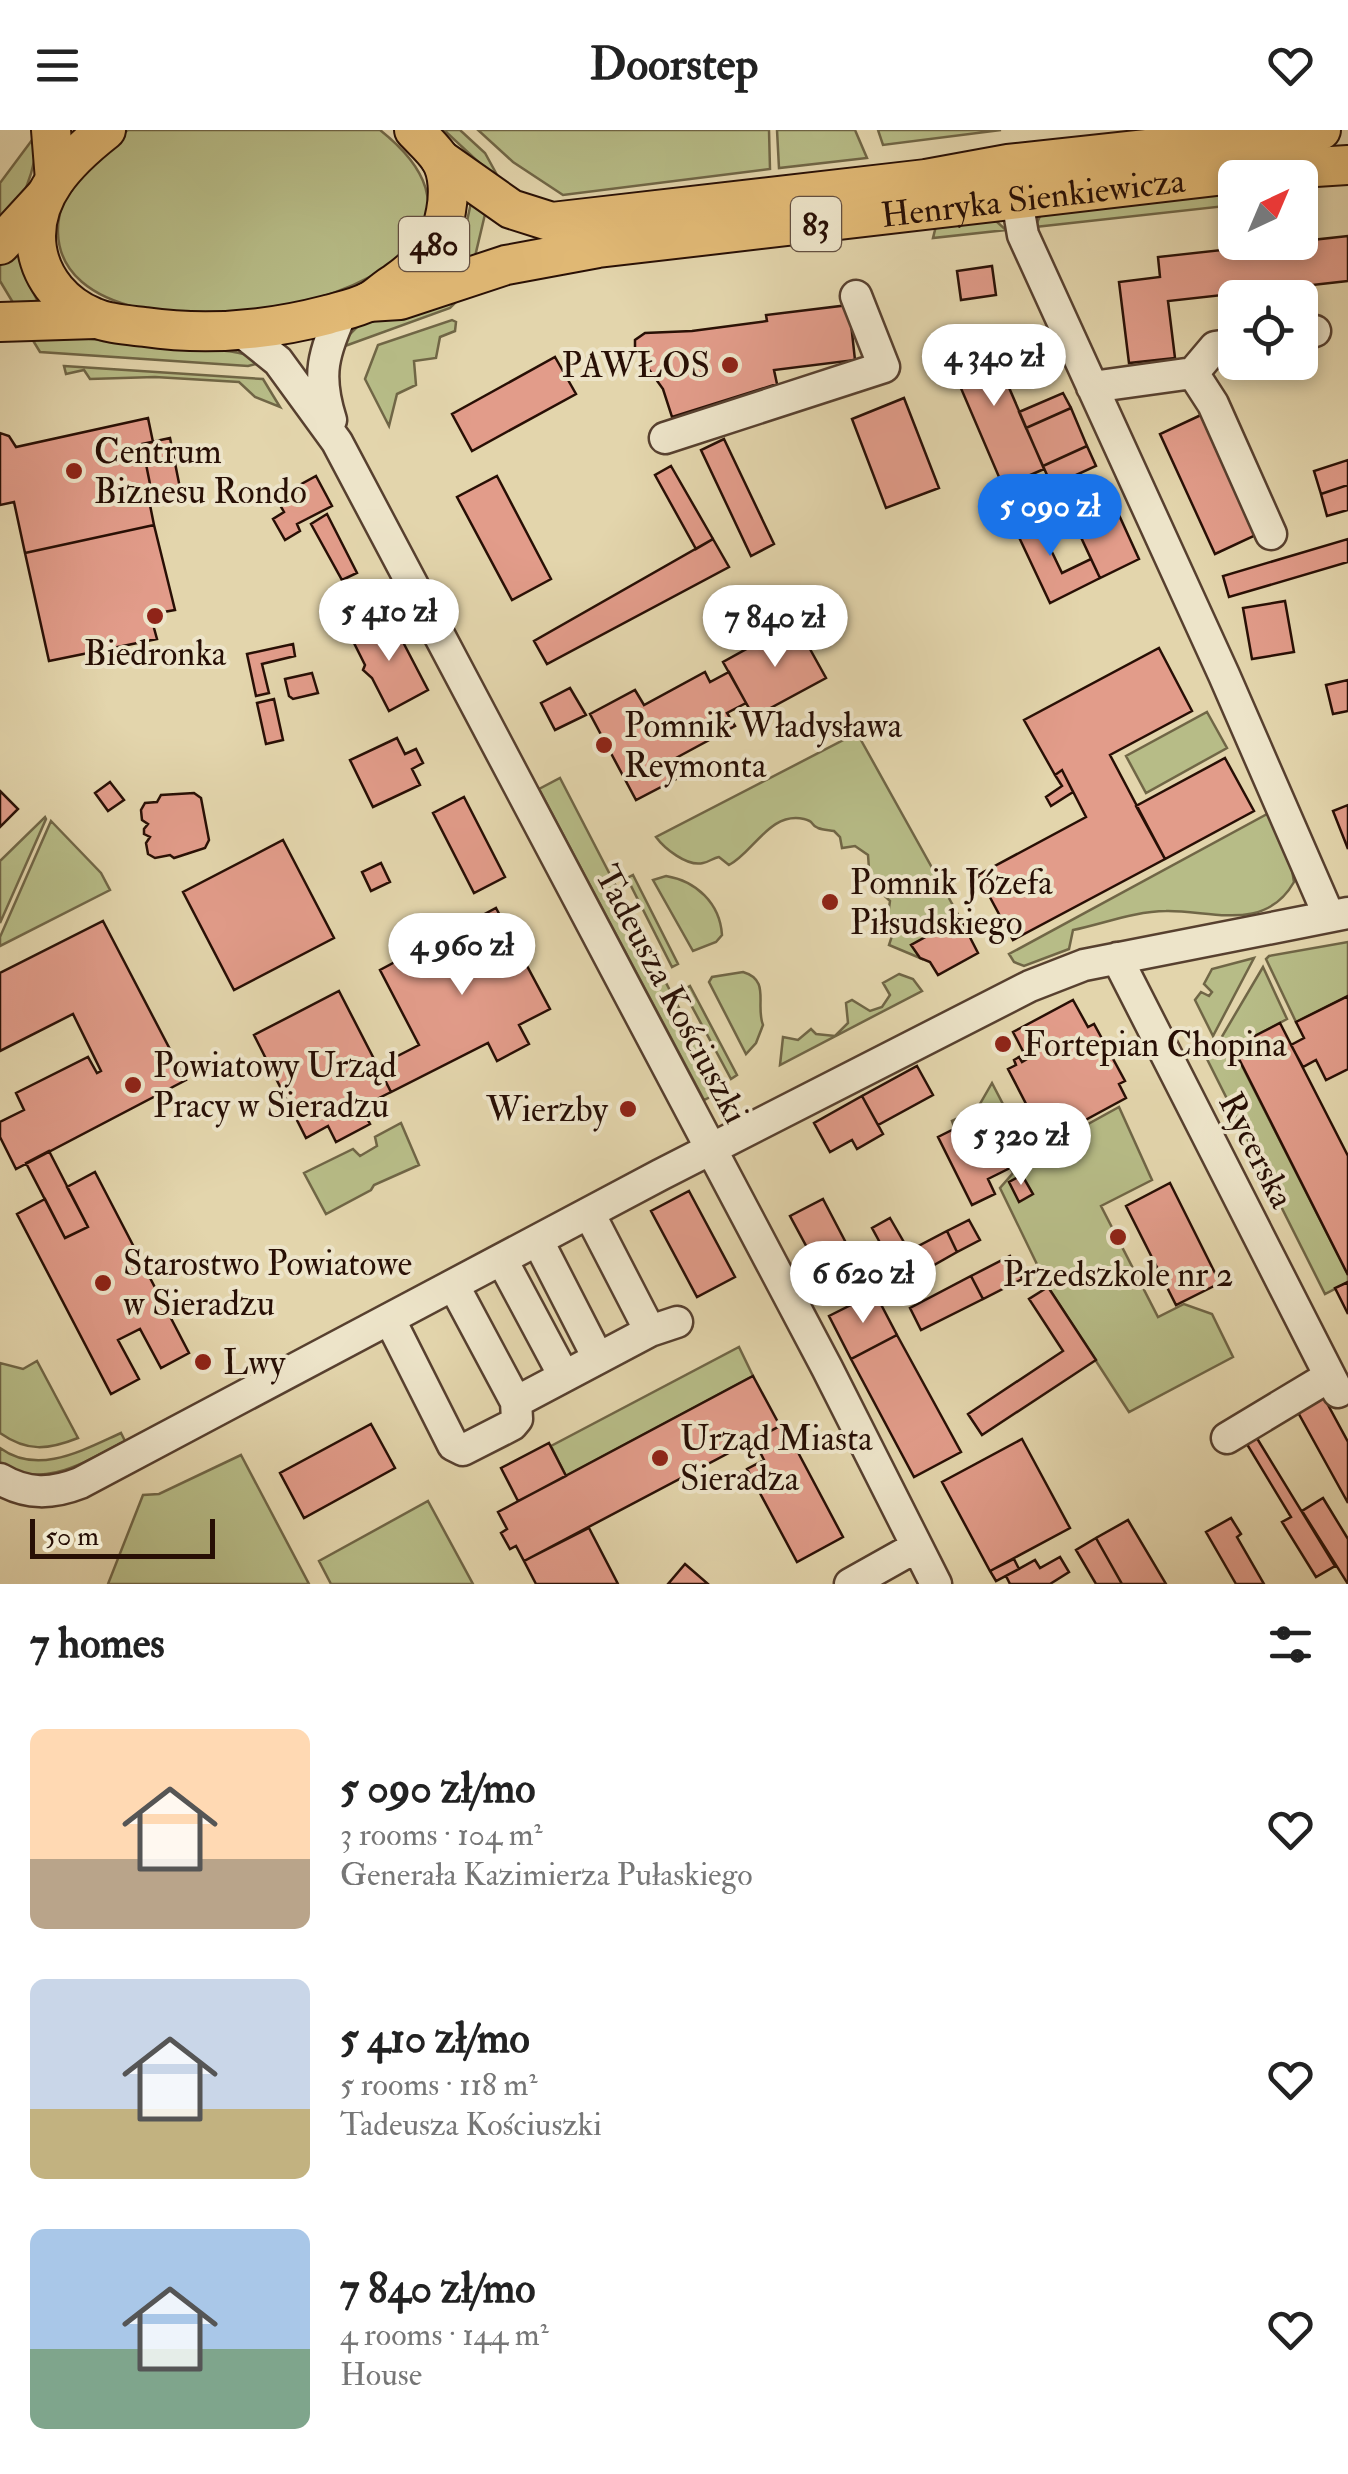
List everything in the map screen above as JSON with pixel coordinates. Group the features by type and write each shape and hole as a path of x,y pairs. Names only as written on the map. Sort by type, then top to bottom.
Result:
{"main road":[{"path":"51,130 51,187"},
{"path":"0,244 78,152 106,130"},
{"name":"Henryka Sienkiewicza","path":"414,130 440,159 512,209 552,222 926,179 1043,160 1321,130"},
{"name":"480","path":"356,306 415,270 436,240 448,198 440,159"},
{"name":"Henryka Sienkiewicza","path":"356,306 400,300 506,265 598,248 1268,170 1348,166"},
{"name":"83","path":"51,187 39,210 36,232 42,267 60,295 95,319 174,331 242,332 291,324 356,306"},
{"path":"0,322 95,319"}],"street":[{"path":"0,1479 37,1492 57,1492 80,1483 1030,986 1084,965 1338,915 1023,235 1017,200"},
{"path":"665,438 884,367 856,296"},
{"name":"Tadeusza Kościuszki","path":"338,442 323,396 322,358 356,306"},
{"name":"Tadeusza Kościuszki","path":"242,332 278,361 338,442 712,1149 936,1584"},
{"path":"1092,387 1193,373 1218,347"},
{"path":"1193,373 1213,404 1271,534"},
{"name":"Rycerska","path":"1117,958 1341,1392"},
{"path":"516,1402 664,1326 589,1214"},
{"path":"538,1241 598,1358"},
{"path":"502,1260 564,1376"},
{"path":"390,1320 453,1445 463,1450 512,1425 517,1419 516,1402 454,1286"},
{"path":"1226,1438 1341,1392"},
{"path":"850,1584 916,1547"}],"green space":[{"path":"128,130 380,130 426,188 417,238 370,277 298,303 216,315 139,308 82,282 58,233 64,202 80,174"},
{"path":"444,130 460,130 485,153 502,184"},
{"path":"478,130 769,130 770,169 563,195 513,162"},
{"path":"777,130 855,130 867,158 779,168"},
{"path":"878,130 1001,130 883,145"},
{"path":"38,132 27,186 0,233 0,183"},
{"path":"1218,184 1218,207 1035,227 1041,214"},
{"path":"472,198 486,210 473,265 447,269 464,235"},
{"path":"996,221 1006,230 933,238 936,226"},
{"path":"17,246 23,272 38,302 15,306 0,281 0,259"},
{"path":"473,285 450,308 334,350 359,325"},
{"path":"452,320 456,322 455,331 440,337 436,358 414,361 416,385 397,394 389,426 365,379 378,345"},
{"path":"29,334 228,351 264,362 248,366 40,352"},
{"path":"64,366 263,379 280,407 255,397 239,382 155,377 90,379 84,370 66,374"},
{"path":"1207,712 1227,748 1146,793 1126,756"},
{"path":"857,733 960,918 912,945 920,958 889,945 892,936 883,922 890,901 870,882 868,855 855,846 842,848 834,831 818,828 804,819 781,821 729,865 719,857 703,863 690,862 656,837"},
{"path":"560,778 722,1091 704,1100 539,789"},
{"path":"1269,813 1291,864 1294,882 1268,908 1236,915 1143,913 1073,930 1069,949 1024,966 1014,962 1009,954"},
{"path":"46,819 0,923 0,861"},
{"path":"51,821 101,873 110,890 0,946 0,937"},
{"path":"633,875 678,964 672,967 627,878"},
{"path":"666,876 696,888 711,904 722,935 716,942 693,951 653,880"},
{"path":"1348,942 1348,996 1296,1022 1266,959"},
{"path":"1254,958 1213,1036 1195,1000 1201,992 1209,996 1212,992 1204,984 1212,969"},
{"path":"1263,967 1287,1019 1233,1048 1348,1275 1348,1282 1325,1294 1207,1059 1221,1052 1217,1045"},
{"path":"743,972 760,987 763,1025 756,1043 746,1054 709,982 712,977"},
{"path":"899,974 913,979 922,991 780,1065 783,1037 798,1040 811,1029 816,1034 835,1036 848,1023 846,1003 852,1000 870,1011 882,1007 890,995 883,983"},
{"path":"690,986 737,1075 731,1079 683,990"},
{"path":"992,1083 1030,1156 1119,1107 1152,1180 1101,1206 1158,1317 1184,1304 1212,1314 1233,1357 1129,1412 1048,1287 1000,1188 1013,1173 982,1116 955,1129 952,1121 977,1109"},
{"path":"401,1123 419,1165 374,1185 326,1214 304,1173 353,1149 360,1156 377,1146 375,1137"},
{"path":"739,1347 753,1376 566,1476 551,1446"},
{"path":"37,1361 78,1438 38,1447 0,1433 0,1363 23,1369"},
{"path":"121,1433 125,1441 64,1470 32,1475 0,1464 0,1448 30,1460 45,1460 76,1453"},
{"path":"241,1455 309,1584 108,1584 143,1495 159,1494"},
{"path":"428,1501 473,1584 331,1584 319,1561"}],"building":[{"path":"1348,236 1348,281 1318,284 1318,280 1218,280 1218,295 1168,301 1175,358 1129,363 1119,282 1160,277 1158,257 1218,250 1218,260 1318,260 1318,239"},
{"path":"992,266 996,295 961,300 957,271"},
{"name":"PAWŁOS","path":"849,305 855,360 774,370 777,384 672,417 663,389 635,350 635,340 645,333 767,321 766,315"},
{"path":"983,327 1044,469 1019,480 1024,492 1008,498 942,344"},
{"path":"555,357 576,394 472,451 452,414"},
{"path":"1063,393 1071,408 1026,428 1019,412"},
{"path":"904,398 939,488 886,508 852,419"},
{"path":"1071,408 1087,446 1043,466 1026,428"},
{"path":"1201,415 1256,535 1215,554 1160,434"},
{"name":"Centrum Biznesu Rondo","path":"148,418 153,442 142,444 154,525 25,553 14,502 0,505 0,433 9,436 16,447"},
{"path":"170,438 180,488 152,494 142,444"},
{"path":"724,439 774,544 751,556 701,450"},
{"path":"1087,446 1096,466 1052,486 1043,466"},
{"path":"1348,460 1348,485 1321,494 1314,471"},
{"path":"671,466 713,539 696,549 655,475"},
{"path":"316,476 332,506 297,524 300,531 285,540 273,519 284,512 276,498"},
{"path":"497,476 551,579 512,600 457,497"},
{"path":"1348,485 1348,510 1327,516 1321,494"},
{"path":"1030,506 1062,573 1091,559 1100,578 1050,603 1009,516"},
{"path":"327,514 357,573 342,580 311,524"},
{"path":"1119,515 1139,559 1100,578 1079,533"},
{"path":"154,525 175,610 164,612 154,628 157,639 49,661 25,553"},
{"path":"713,539 729,567 547,664 534,641"},
{"path":"1348,539 1348,562 1229,597 1223,576"},
{"path":"1285,601 1294,652 1252,659 1243,608"},
{"path":"392,621 428,690 389,711 372,678 363,670 365,665 348,631"},
{"path":"795,622 826,678 754,717 723,662"},
{"path":"293,644 295,656 262,664 269,693 256,696 247,654"},
{"path":"1159,648 1192,711 1110,755 1165,859 1013,940 978,875 1086,817 1062,770 1055,775 1024,720"},
{"path":"705,672 710,682 729,672 746,703 727,713 735,726 676,758 684,775 636,800 590,714 635,690 644,705"},
{"path":"312,673 318,693 293,699 289,696 285,679"},
{"path":"1348,680 1348,711 1333,714 1326,685"},
{"path":"570,688 586,715 555,730 541,703"},
{"path":"274,699 283,740 266,744 257,703"},
{"path":"397,738 405,754 416,749 423,763 412,769 420,785 373,807 350,760"},
{"path":"1225,758 1254,811 1165,859 1136,806"},
{"path":"1062,770 1073,792 1051,806 1046,797 1062,786 1055,775"},
{"path":"110,782 124,800 108,811 95,793"},
{"path":"0,791 18,809 0,827"},
{"path":"194,793 201,798 209,840 205,848 174,858 148,854 146,843 150,837 144,829 148,824 142,820 141,810 145,803 157,802 161,795"},
{"path":"464,797 505,877 474,893 433,813"},
{"path":"1348,805 1348,849 1333,811"},
{"path":"283,840 334,938 234,990 183,892"},
{"path":"381,863 390,882 371,891 362,872"},
{"path":"496,908 550,1009 519,1025 529,1044 497,1061 488,1043 391,1092 378,1066 419,1045 380,970"},
{"path":"960,918 978,953 938,975 911,945"},
{"path":"103,921 186,1080 16,1169 0,1137 0,1122 24,1110 16,1093 88,1057 97,1073 101,1071 73,1014 0,1051 0,973"},
{"path":"339,991 391,1092 361,1107 370,1124 336,1142 328,1126 306,1138 254,1035"},
{"path":"1348,996 1348,1069 1326,1080 1316,1060 1303,1067 1291,1045 1304,1038 1296,1022"},
{"path":"1073,1000 1088,1027 1094,1024 1125,1081 1119,1084 1126,1098 1065,1131 1058,1117 1038,1127 1008,1069 1016,1065 1014,1060 1019,1057 1022,1062 1027,1059 1013,1032"},
{"path":"1280,1023 1348,1156 1348,1275 1233,1047"},
{"path":"917,1066 933,1095 878,1125 862,1096"},
{"path":"862,1096 883,1134 857,1149 852,1140 830,1152 814,1123"},
{"path":"982,1115 1008,1169 988,1179 995,1194 972,1205 938,1137"},
{"path":"49,1151 88,1227 65,1238 26,1163"},
{"name":"Starostwo Powiatowe w Sieradzu","path":"95,1172 189,1353 161,1368 140,1329 118,1340 139,1379 111,1394 17,1214 45,1199 65,1238 88,1227 67,1187"},
{"path":"1022,1175 1033,1194 1019,1202 1009,1182"},
{"path":"1170,1183 1220,1283 1176,1305 1126,1206"},
{"path":"689,1191 735,1277 697,1297 651,1211"},
{"path":"823,1199 856,1262 824,1279 790,1216"},
{"path":"890,1218 909,1251 890,1261 872,1228"},
{"path":"969,1220 980,1240 957,1252 947,1231"},
{"path":"947,1231 957,1252 906,1281 890,1261"},
{"path":"1010,1256 1022,1279 983,1299 971,1276"},
{"path":"971,1276 983,1299 921,1330 910,1308"},
{"path":"1348,1282 1348,1314 1335,1288"},
{"path":"1048,1287 1096,1360 982,1435 968,1414 1063,1351 1029,1299"},
{"path":"875,1293 897,1335 851,1359 829,1316"},
{"path":"897,1335 961,1452 914,1477 851,1359"},
{"name":"Urząd Miasta Sieradza","path":"753,1376 780,1426 524,1561 516,1546 510,1549 501,1533 507,1529 498,1512"},
{"path":"1321,1392 1348,1442 1348,1503 1295,1407"},
{"path":"371,1424 395,1468 304,1518 280,1473"},
{"path":"780,1426 843,1537 797,1562 747,1469 764,1460 754,1440"},
{"path":"1255,1435 1335,1566 1316,1577 1282,1522 1291,1517 1245,1441"},
{"path":"1022,1439 1070,1528 990,1571 942,1482"},
{"path":"549,1443 566,1476 518,1501 501,1468"},
{"path":"1323,1498 1348,1539 1348,1584 1302,1511"},
{"path":"1231,1518 1241,1534 1237,1537 1264,1584 1236,1584 1206,1532"},
{"path":"1128,1520 1166,1584 1122,1584 1096,1538"},
{"path":"589,1528 618,1584 536,1584 524,1561"},
{"path":"1096,1538 1122,1584 1096,1584 1076,1550"},
{"path":"1060,1557 1069,1572 1050,1584 1010,1584 1006,1576 1035,1560 1040,1568"},
{"path":"1014,1559 1019,1569 996,1581 990,1571"},
{"path":"685,1564 708,1584 668,1584"}],"place":[{"name":"PAWŁOS","path":"730,365"},
{"name":"Centrum Biznesu Rondo","path":"74,471"},
{"name":"Biedronka","path":"155,616"},
{"name":"Pomnik Władysława Reymonta","path":"604,745"},
{"name":"Pomnik Józefa Piłsudskiego","path":"830,902"},
{"name":"Fortepian Chopina","path":"1003,1044"},
{"name":"Powiatowy Urząd Pracy w Sieradzu","path":"133,1085"},
{"name":"Wierzby","path":"628,1109"},
{"name":"Przedszkole nr 2","path":"1118,1237"},
{"name":"Starostwo Powiatowe w Sieradzu","path":"103,1283"},
{"name":"Lwy","path":"203,1362"},
{"name":"Urząd Miasta Sieradza","path":"660,1458"}]}
